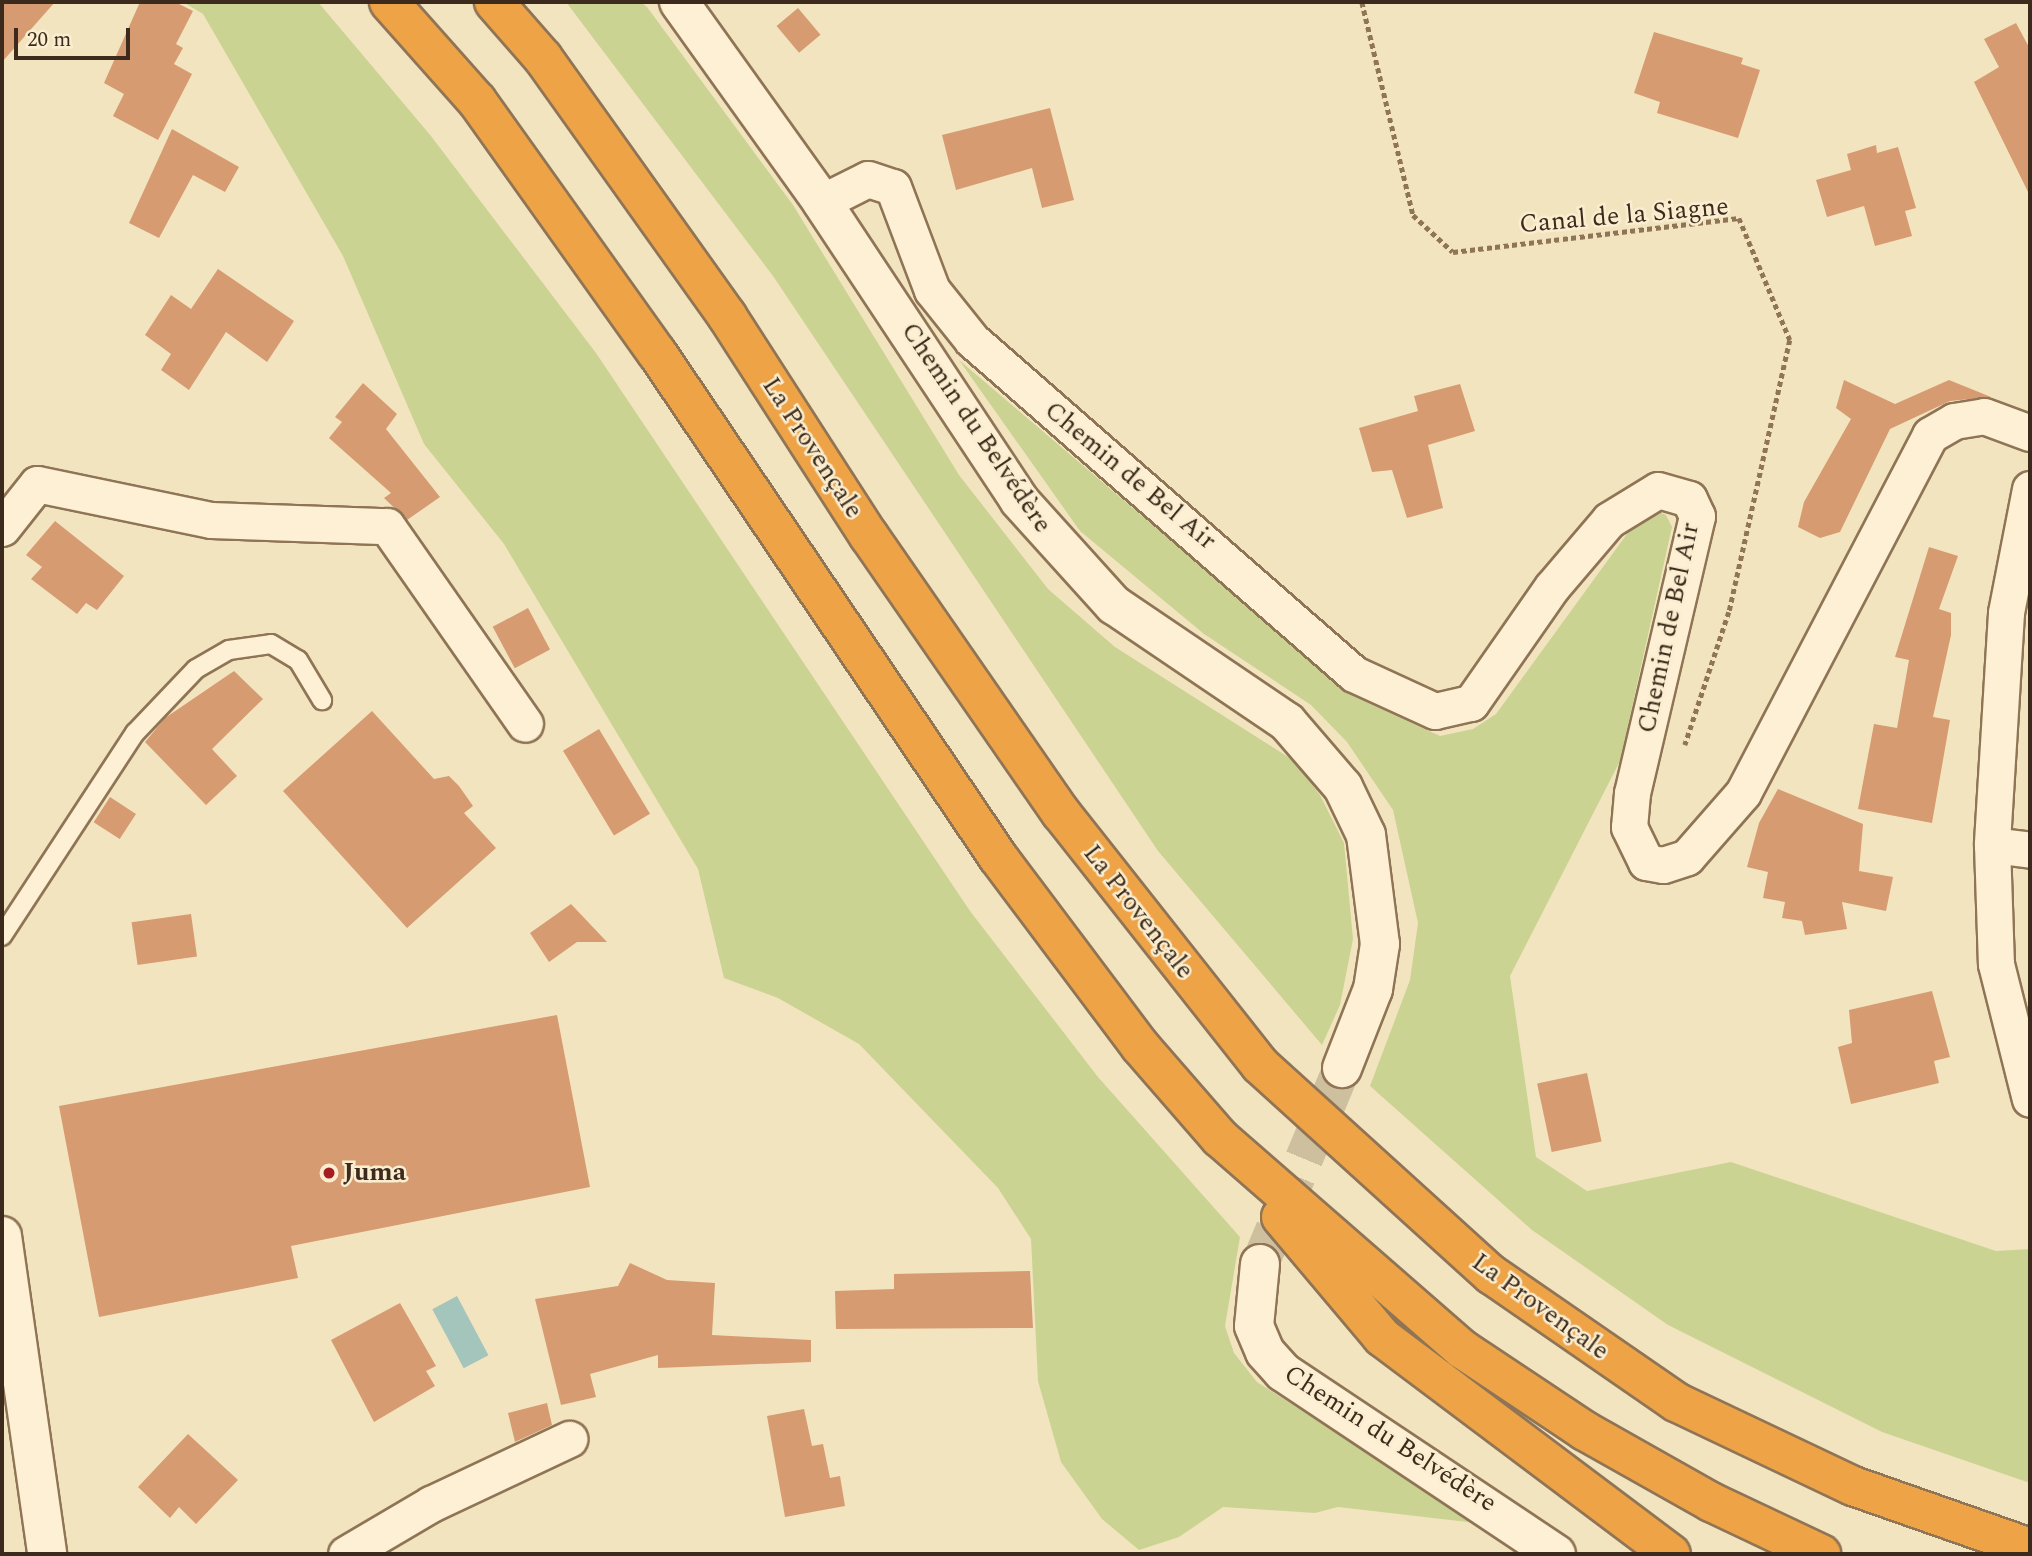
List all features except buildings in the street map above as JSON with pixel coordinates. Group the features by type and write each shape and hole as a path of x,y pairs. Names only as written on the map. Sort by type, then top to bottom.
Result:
{"highway":[{"path":"388,2 477,101 657,353 998,857 1140,1046 1220,1138 1321,1271 1382,1337 1671,1554"},
{"name":"La Provençale","path":"494,2 542,58 727,316 869,536 1062,813 1259,1065 1492,1275 1676,1402 1853,1486 2030,1548"},
{"path":"1220,1138 1462,1349 1597,1437 1821,1554"}],"street":[{"name":"Chemin du Belvédère","path":"679,2 822,202 1019,500 1077,569 1167,644 1287,722 1343,787 1366,835 1380,944 1373,989 1342,1069"},
{"name":"Chemin de Bel Air","path":"822,202 868,179 893,187 932,290 972,340 1354,674 1435,711 1471,703 1609,520 1658,490 1689,499 1697,516 1632,793 1629,827 1646,862 1663,865 1687,857 1743,793 1930,435 1954,421 1983,416 2030,433"},
{"path":"2,528 37,485 211,520 387,526 525,724"},
{"path":"2030,489 1992,845 1996,964 2030,1099"},
{"path":"1992,845 2030,850"},
{"path":"2,1236 47,1554"},
{"name":"Chemin du Belvédère","path":"1260,1264 1254,1326 1265,1352 1283,1372 1556,1554"},
{"path":"346,1554 431,1504 569,1439"}],"lane":[{"path":"2,936 135,733 196,669 229,649 271,644 298,660 322,700"}],"path":[{"name":"Canal de la Siagne","path":"1362,2 1413,215 1453,252 1739,218 1790,340 1729,612 1681,757"}],"green space":[{"path":"183,2 318,2 431,136 596,353 970,911 1098,1077 1240,1237 1225,1326 1234,1353 1257,1382 1476,1523 1338,1507 1315,1513 1223,1507 1179,1537 1139,1550 1102,1519 1061,1462 1038,1381 1031,1239 998,1188 859,1044 778,998 724,978 698,869 504,544 424,444 343,256 203,14"},
{"path":"566,2 641,2 647,7 793,205 959,475 1048,589 1115,647 1293,760 1320,795 1344,843 1353,939 1340,1005 1322,1045 1158,851 773,276"},
{"path":"959,360 1355,697 1440,736 1473,729 1496,714 1640,516 1652,509 1666,515 1672,527 1620,761 1510,976 1536,1157 1587,1191 1731,1162 1996,1251 2030,1249 2030,1483 1882,1432 1668,1325 1532,1230 1370,1086 1410,980 1418,923 1393,810 1347,742 1311,705 1204,634 1080,531"}],"water":[{"path":"457,1296 488,1355 464,1368 432,1309"}],"tunnel":[{"path":"1260,1264 1342,1068"}],"place":[{"name":"Juma","path":"329,1173"}]}
